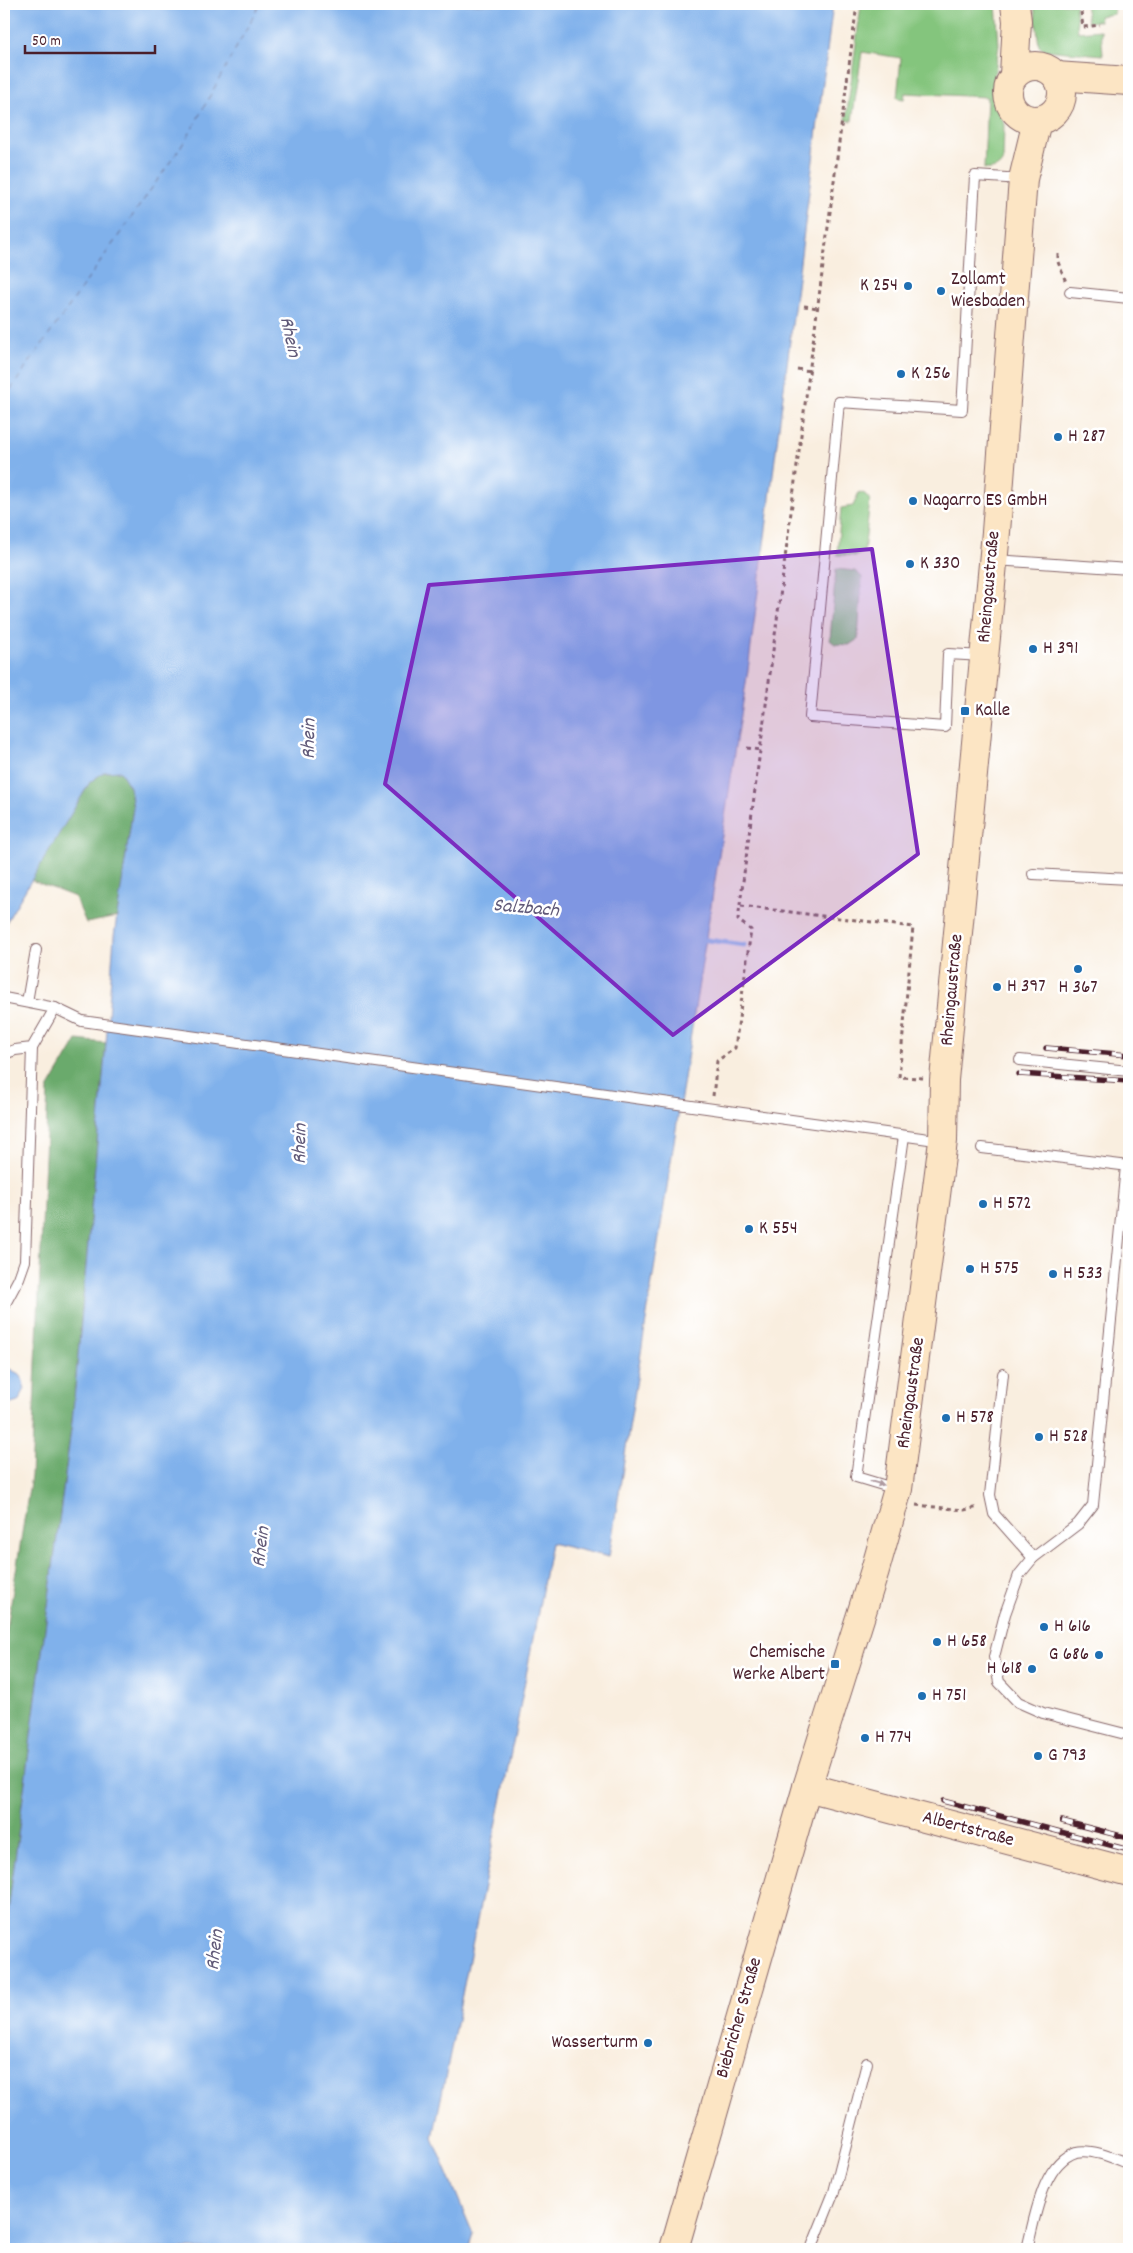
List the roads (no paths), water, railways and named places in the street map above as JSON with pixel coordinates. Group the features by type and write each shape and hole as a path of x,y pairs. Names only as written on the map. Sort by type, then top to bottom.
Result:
{"street":[{"name":"Rheingaustraße","path":"807,1787 875,1570 906,1497 943,1141 944,1080 993,560 1023,179 1027,118 1010,106 1008,89 1042,79 1016,12"},
{"path":"1027,118 1048,118 1055,112 1042,79 1121,81"},
{"name":"Albertstraße","path":"807,1787 1129,1872"},
{"name":"Biebricher Straße","path":"674,2249 807,1787"}],"lane":[{"path":"984,656 948,654 945,727 810,717 840,402 962,410 975,176 1023,179"},
{"path":"1070,292 1129,298"},
{"path":"993,560 1129,569"},
{"path":"1033,874 1129,878"},
{"path":"27,1002 36,950"},
{"path":"4,998 55,1008 82,1021 943,1141"},
{"path":"4,1306 19,1278 25,1261 32,1048 55,1008"},
{"path":"4,1054 15,1050 32,1048"},
{"path":"1020,1060 1129,1071"},
{"path":"904,1136 856,1477 906,1497"},
{"path":"982,1148 1128,1166 1093,1505 1078,1524 1033,1558 1019,1575 1005,1614 994,1657 999,1682 1018,1702 1043,1713 1129,1735"},
{"path":"1003,1374 990,1495 994,1514 1033,1558"},
{"path":"811,2249 834,2192 867,2063"},
{"path":"1027,2249 1046,2179 1058,2165 1077,2152 1101,2154 1129,2164"}],"water":[{"name":"Rhein","path":"4,4 833,4 748,670 609,1557 551,1543 518,1718 433,2138 473,2234 468,2249 4,2249 4,1943 72,1422 114,936 133,808 130,787 120,771 104,772 90,782 4,926"},
{"path":"8,1368 21,1375 25,1389 18,1402 4,1406 4,1369"}],"waterway":[{"name":"Salzbach","path":"700,939 744,945"}],"railway":[{"path":"1046,1048 1129,1055"},
{"path":"1019,1074 1129,1081"},
{"path":"943,1801 1129,1850"},
{"path":"1062,1821 1129,1838"}],"place":[{"name":"K 254","path":"908,286"},
{"name":"Zollamt Wiesbaden","path":"941,291"},
{"name":"K 256","path":"901,374"},
{"name":"H 287","path":"1058,437"},
{"name":"Nagarro ES GmbH","path":"913,501"},
{"name":"K 330","path":"910,564"},
{"name":"H 391","path":"1033,649"},
{"name":"Kalle","path":"965,711"},
{"name":"H 367","path":"1078,969"},
{"name":"H 397","path":"997,987"},
{"name":"H 572","path":"983,1204"},
{"name":"K 554","path":"749,1229"},
{"name":"H 575","path":"970,1269"},
{"name":"H 533","path":"1053,1274"},
{"name":"H 578","path":"946,1418"},
{"name":"H 528","path":"1039,1437"},
{"name":"H 616","path":"1044,1627"},
{"name":"H 658","path":"937,1642"},
{"name":"G 686","path":"1099,1655"},
{"name":"Chemische Werke Albert","path":"835,1664"},
{"name":"H 618","path":"1032,1669"},
{"name":"H 751","path":"922,1696"},
{"name":"H 774","path":"865,1738"},
{"name":"G 793","path":"1038,1756"},
{"name":"Wasserturm","path":"648,2043"}]}
